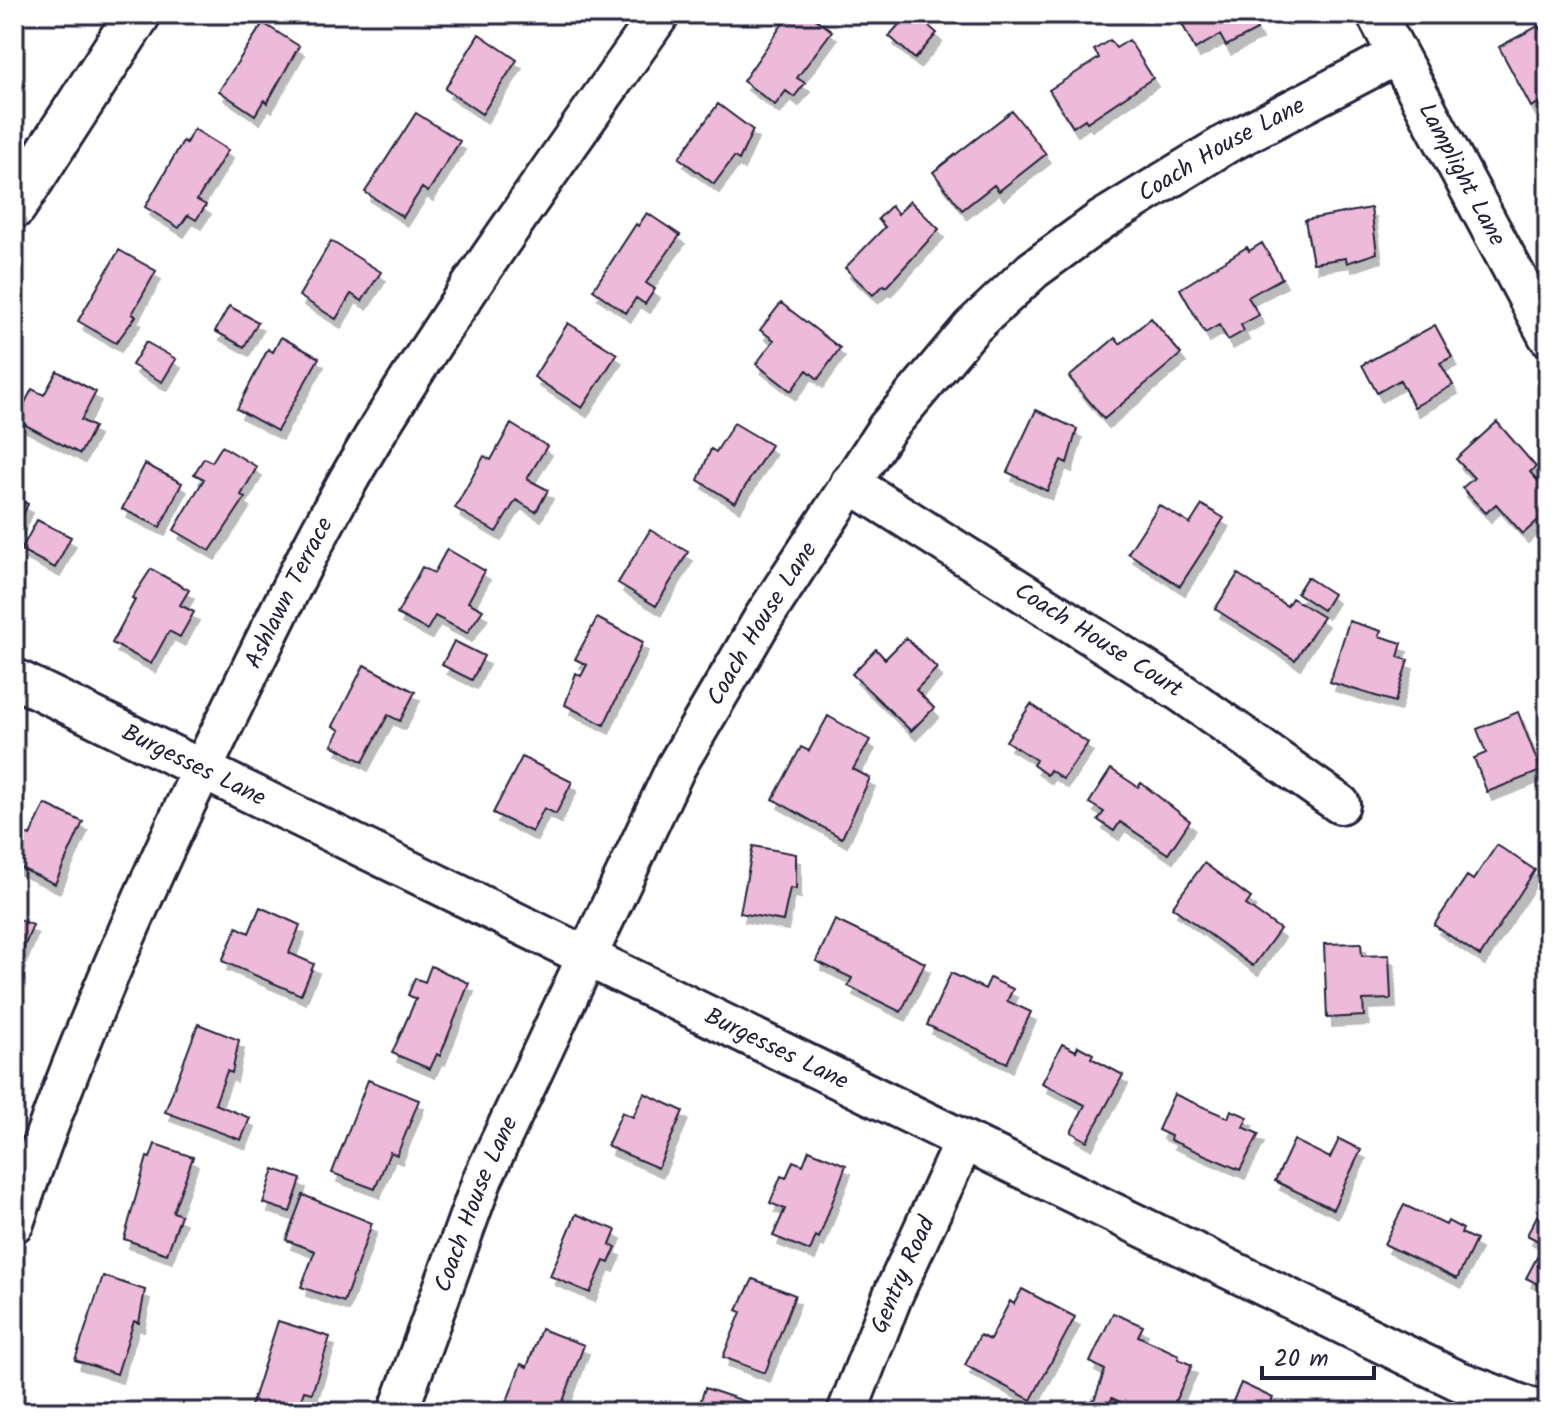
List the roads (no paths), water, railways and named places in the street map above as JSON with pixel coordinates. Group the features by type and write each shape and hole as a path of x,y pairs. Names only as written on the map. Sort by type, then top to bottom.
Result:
{"street":[{"path":"14,206 138,14"},
{"name":"Ashlawn Terrace","path":"14,1223 54,1109 153,869 300,569 371,441 449,316 660,14"},
{"name":"Lamplight Lane","path":"1376,14 1548,336"},
{"name":"Coach House Lane","path":"398,1412 483,1178 676,767 764,617 850,483 917,388 972,327 1033,270 1100,221 1224,145 1397,55"},
{"name":"Coach House Court","path":"850,483 1182,693 1340,804"},
{"name":"Burgesses Lane","path":"14,678 1457,1380 1541,1412"},
{"name":"Gentry Road","path":"847,1412 893,1295 964,1141"}]}
